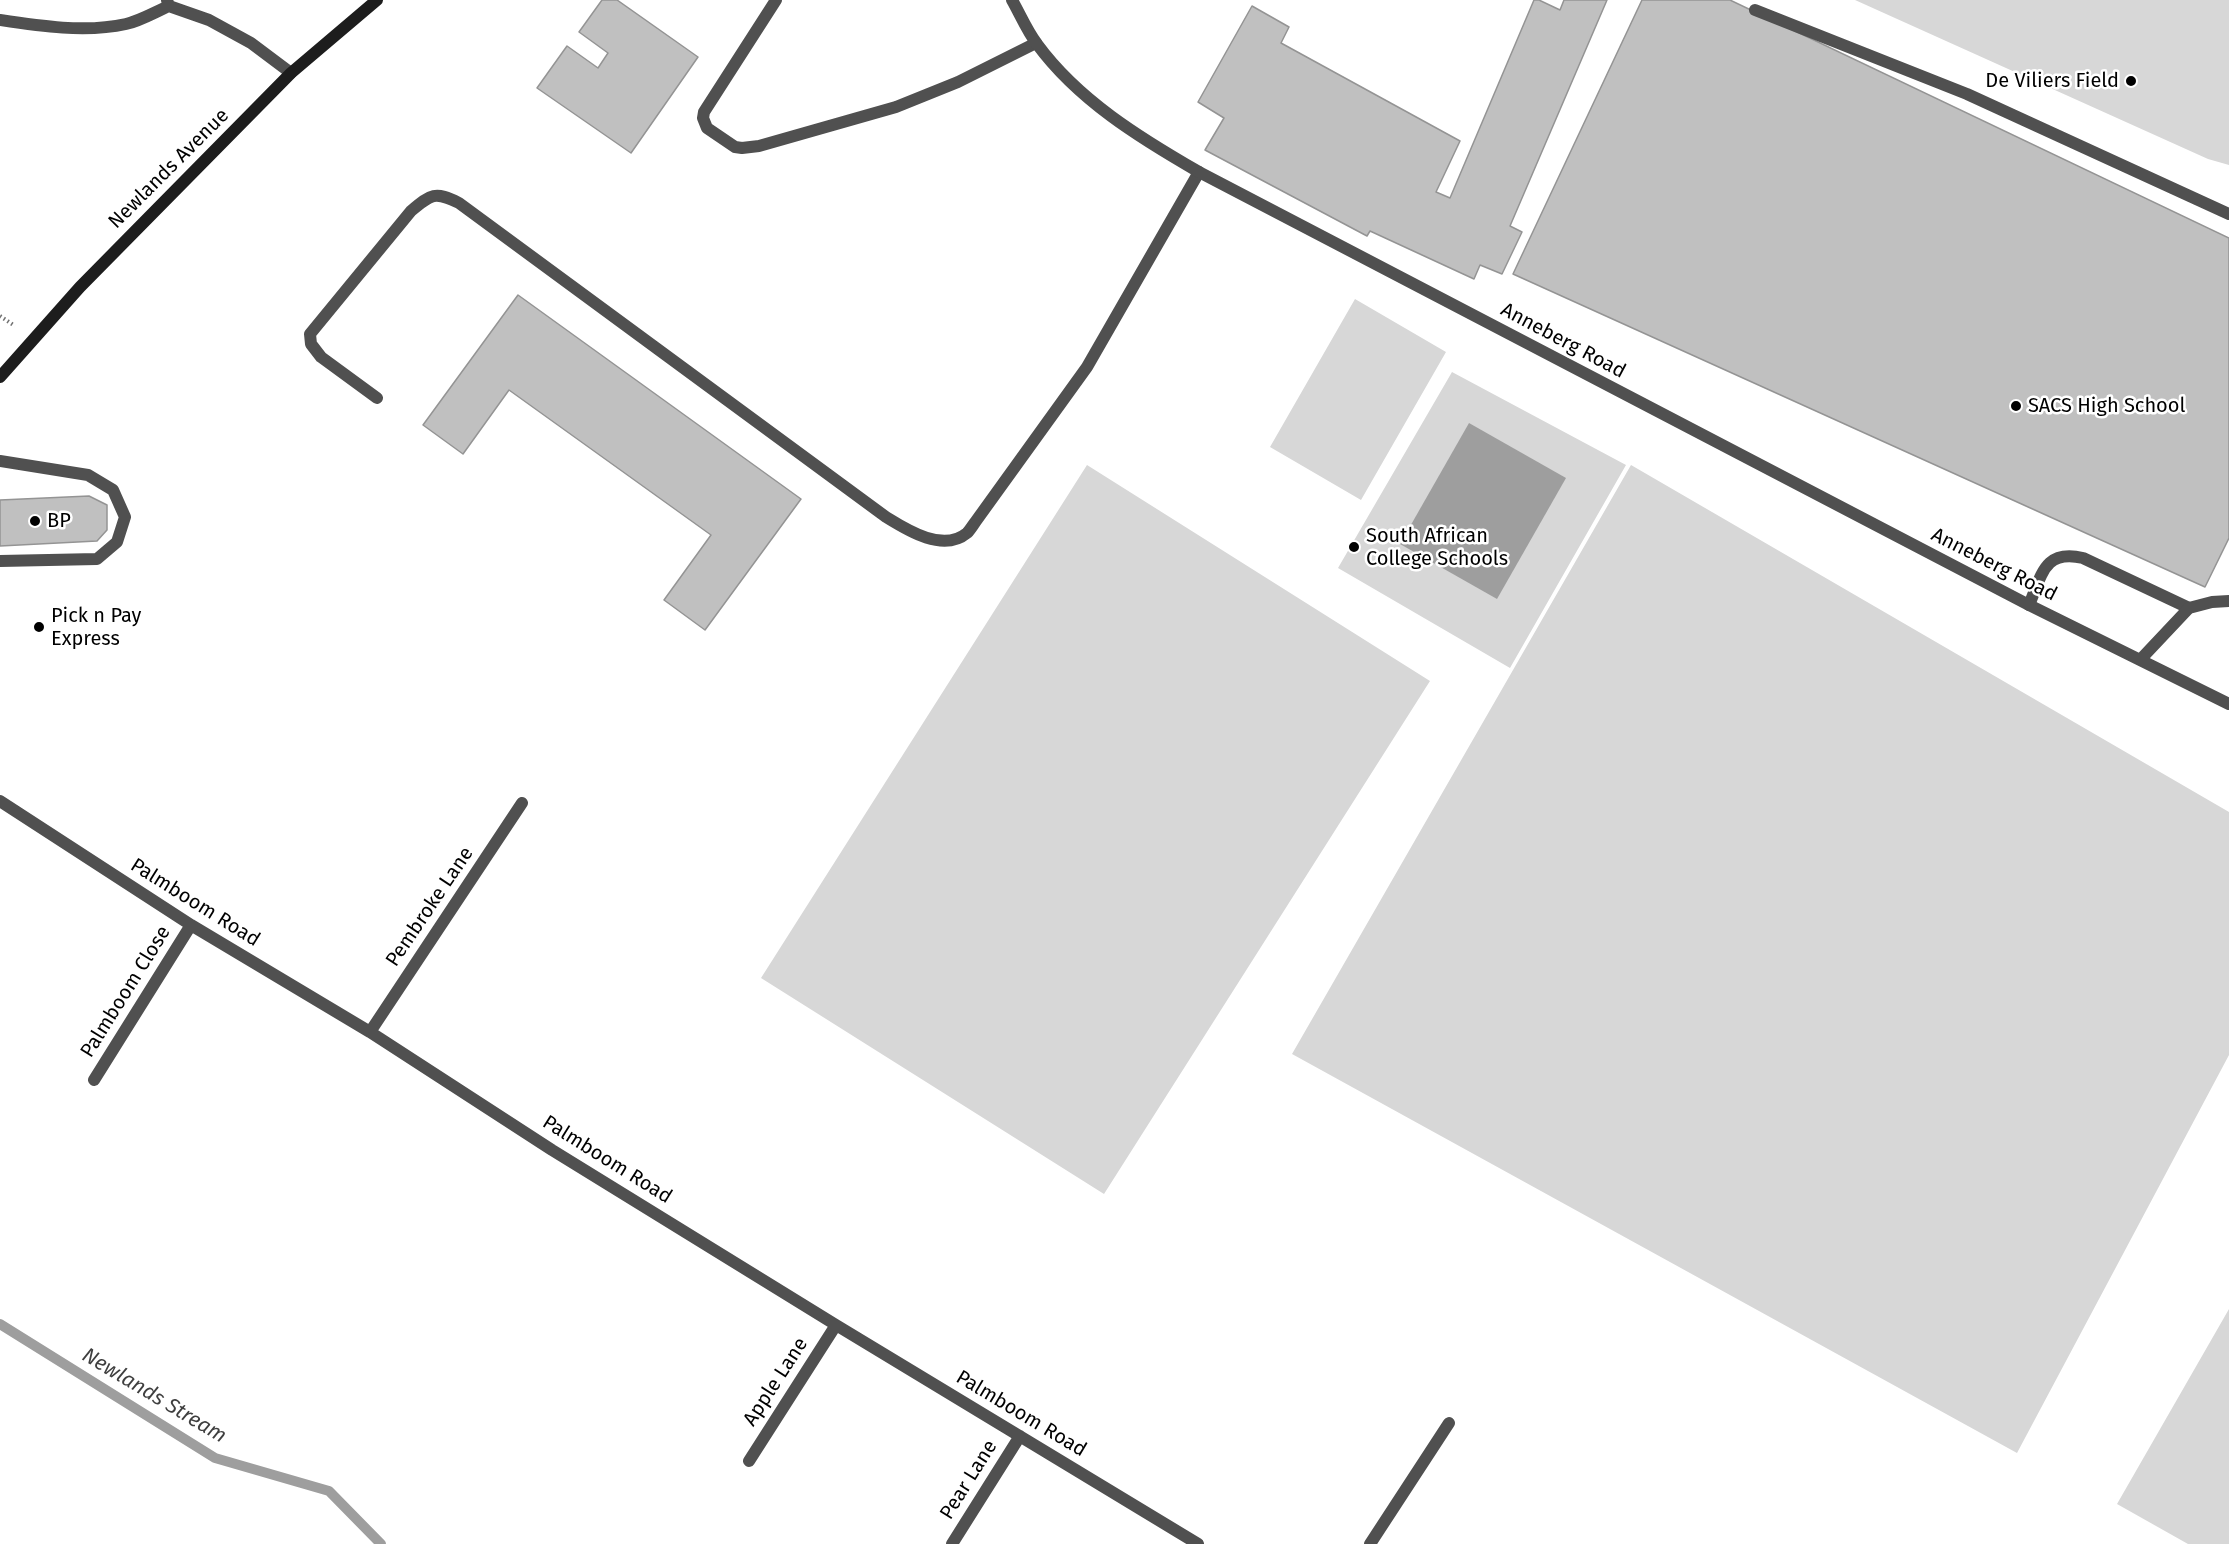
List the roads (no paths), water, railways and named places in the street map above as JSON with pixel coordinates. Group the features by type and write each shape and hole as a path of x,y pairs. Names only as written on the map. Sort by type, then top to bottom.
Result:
{"main road":[{"name":"Newlands Avenue","path":"0,377 80,287 291,73 376,0"}],"street":[{"path":"776,0 704,112 704,123 707,128 735,147 759,146 896,107 958,82 1036,44"},
{"name":"Anneberg Road","path":"1012,0 1036,44 1059,70 1089,98 1138,137 1199,172 2029,604 2229,704"},
{"path":"0,20 44,26 84,28 126,24 168,3 209,20 251,44 291,73"},
{"path":"1755,10 1967,94 2229,214"},
{"path":"377,398 321,357 311,344 310,334 411,211 422,201 439,195 459,203 886,517 918,535 942,540 955,539 967,533 1087,367 1199,172"},
{"path":"0,461 88,475 113,490 125,517 117,542 97,559 0,561"},
{"path":"2029,604 2045,568 2055,558 2069,555 2083,558 2189,608"},
{"path":"2140,660 2189,608 2212,602 2229,601"},
{"name":"Palmboom Road","path":"0,801 191,925 370,1032 552,1150 1198,1544"},
{"name":"Pembroke Lane","path":"370,1032 522,803"},
{"name":"Palmboom Close","path":"94,1080 191,925"},
{"name":"Apple Lane","path":"748,1461 836,1325"},
{"path":"1370,1544 1449,1423"},
{"name":"Pear Lane","path":"951,1544 1020,1436"}],"waterway":[{"name":"Newlands Stream","path":"0,1324 215,1458 329,1491 381,1544"}],"place":[{"name":"De Viliers Field","path":"2131,81"},
{"name":"SACS High School","path":"2016,406"},
{"name":"BP","path":"35,521"},
{"name":"South African College Schools","path":"1354,547"},
{"name":"Pick n Pay Express","path":"39,627"}]}
